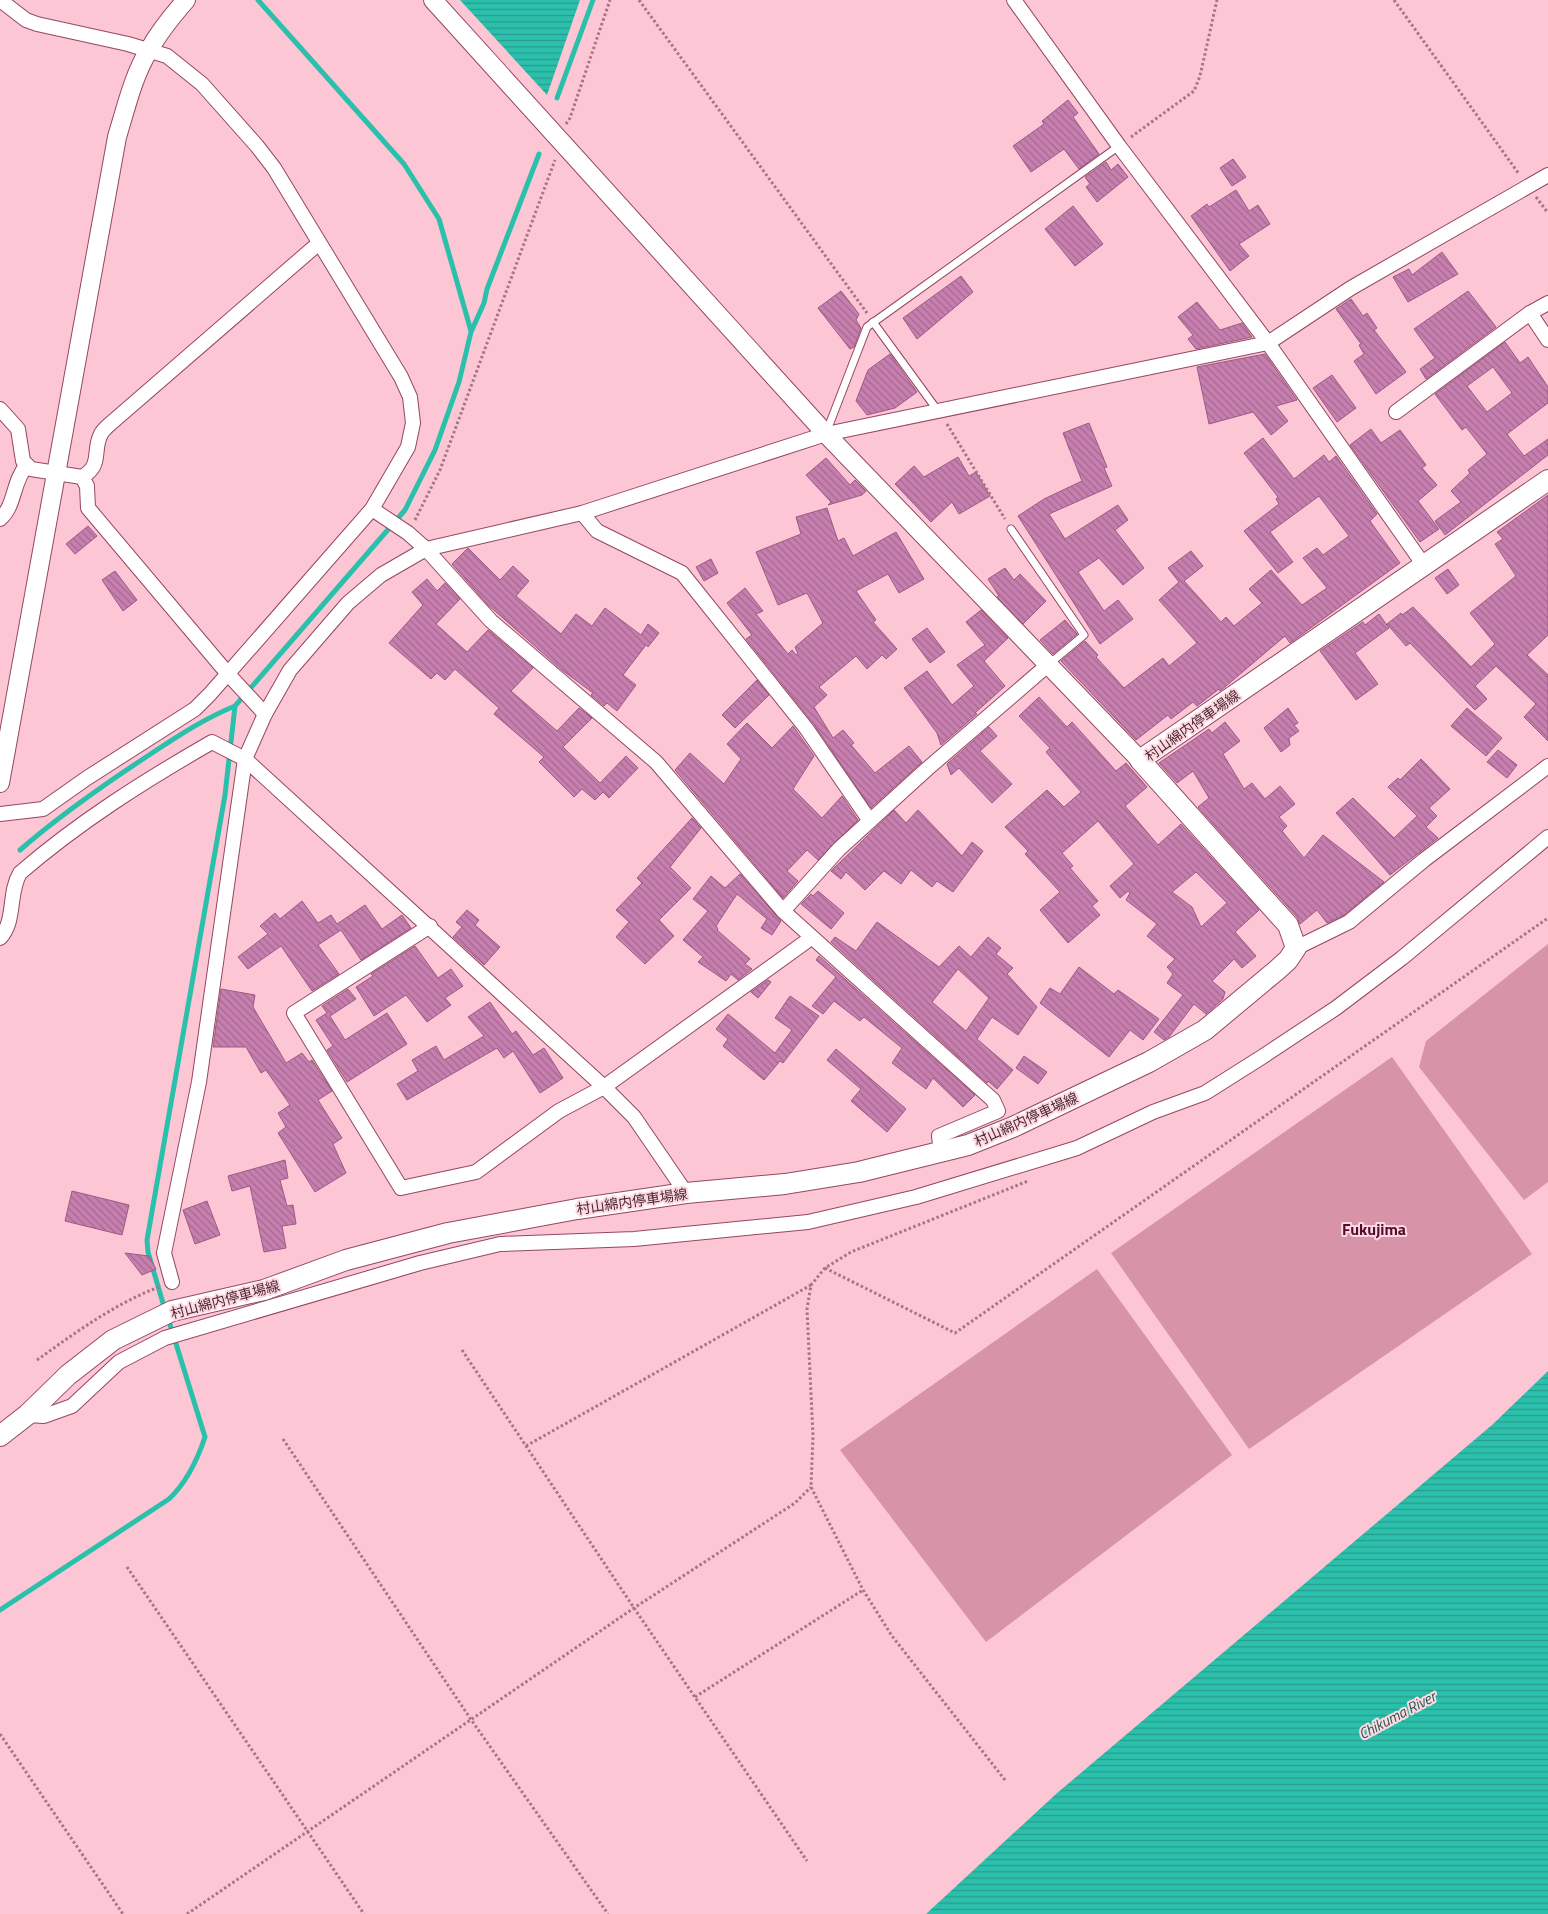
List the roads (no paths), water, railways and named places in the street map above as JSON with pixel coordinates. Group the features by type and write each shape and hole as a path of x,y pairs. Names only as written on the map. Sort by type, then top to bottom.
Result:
{"main road":[{"name":"村山綿内停車場線","path":"0,1436 28,1415 68,1375 114,1340 172,1311 264,1290 346,1260 448,1233 577,1209 686,1193 785,1184 859,1172 968,1145 1014,1127 1150,1062 1224,1016 1288,960 1296,948 1288,924 1140,760 1548,480"}],"street":[{"path":"0,0 26,20 37,24 167,56 202,84 274,168 401,377 410,397 414,423 408,447 376,512 231,677 195,709 86,778 43,809 0,814"},
{"path":"0,783 117,137 131,92 148,51 186,0"},
{"path":"433,0 826,434 1140,760"},
{"path":"1014,0 1119,146 1268,342 1424,564"},
{"path":"172,1282 164,1253 199,1082 242,758 261,710 290,670 348,603 381,575 426,549 582,513 826,434 1268,342 1351,288 1548,175"},
{"path":"0,409 18,429 23,462 31,469 82,477 91,472 95,465 101,434 110,424 319,243"},
{"path":"1396,412 1530,314 1548,303"},
{"path":"1530,314 1548,340"},
{"path":"0,518 8,511 15,483 27,465"},
{"path":"82,477 87,486 88,508 261,710"},
{"path":"376,512 405,531 426,549 491,621 656,762 783,911 993,1100 998,1111 939,1136 940,1152"},
{"path":"582,513 597,531 682,572 806,728 870,822"},
{"path":"783,911 839,849 1049,664"},
{"path":"0,938 8,929 15,882 20,873 98,811 212,742 242,758 430,926 604,1087 634,1117 686,1193"},
{"path":"1296,948 1349,922 1424,860 1548,766"},
{"path":"28,1415 44,1416 72,1406 119,1362 165,1338 420,1263 500,1244 634,1239 808,1222 916,1197 1077,1148 1153,1112 1205,1093 1262,1057 1336,1008 1402,958 1548,838"},
{"path":"430,926 294,1013 401,1188 476,1172 559,1111 604,1087 811,938"}],"lane":[{"path":"826,434 868,327 873,322 1119,146"},
{"path":"873,322 938,411"},
{"path":"1011,529 1084,635 1049,664"}],"water":[{"path":"460,0 580,0 547,95"},
{"name":"Chikuma River","path":"1548,1371 1548,1914 926,1914 1056,1794 1492,1425"}],"waterway":[{"path":"258,0 404,164 439,219 471,331"},
{"path":"557,98 593,0"},
{"path":"20,850 97,790 189,729 235,706 405,510 435,450 459,382 471,332 484,303 487,289 539,154"},
{"path":"165,1310 148,1252 147,1240 225,795 235,706"},
{"path":"0,1610 169,1499 191,1471 205,1437 168,1318"}],"district":[{"name":"Fukujima","path":"1374,1229"}]}
